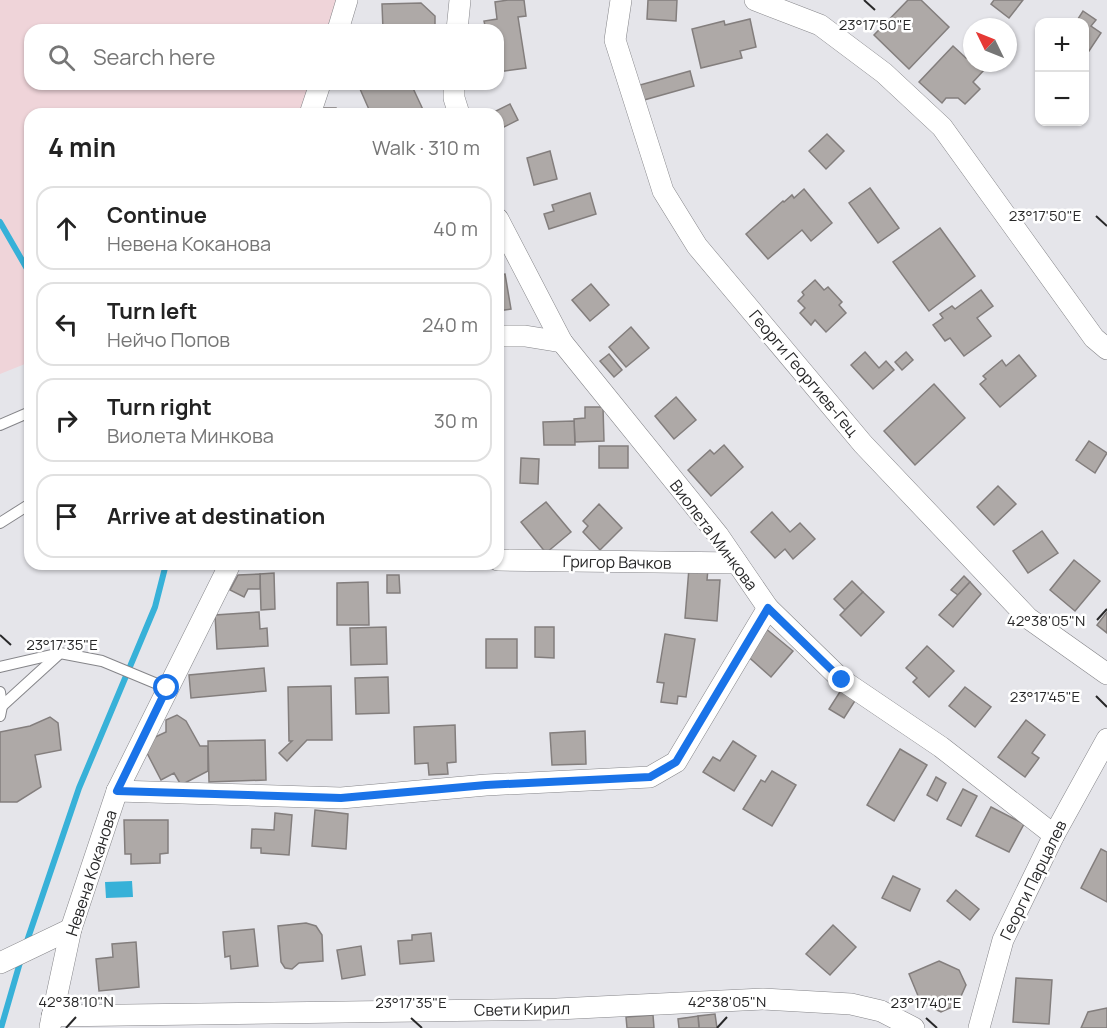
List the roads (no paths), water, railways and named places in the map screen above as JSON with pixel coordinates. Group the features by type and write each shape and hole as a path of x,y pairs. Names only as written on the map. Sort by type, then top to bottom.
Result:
{"street":[{"path":"340,24 347,0"},
{"path":"458,24 460,0"},
{"name":"Георги Георгиев-Гец","path":"621,0 615,40 663,191 697,246 863,444 1028,618 1107,674"},
{"path":"755,0 820,25 884,73 942,127 1095,338 1107,349"},
{"path":"312,108 318,90"},
{"path":"454,90 453,98 457,108"},
{"name":"Виолета Минкова","path":"504,231 562,342 718,535 768,608 842,680 941,747 1054,835"},
{"path":"504,336 525,336 562,342"},
{"name":"Григор Вачков","path":"504,560 737,564"},
{"name":"Невена Коканова","path":"51,1022 71,929 117,791 227,570"},
{"path":"117,791 341,798 486,785 650,777 676,762 768,608"},
{"name":"Георги Парцалев","path":"979,1028 1003,940 1054,835 1107,739"},
{"path":"0,963 71,929"},
{"name":"Свети Кирил","path":"51,1022 723,1003 763,999 851,1004 881,1011 914,1028"}],"lane":[{"path":"0,425 24,415"},
{"path":"0,523 24,508"},
{"path":"1,711 60,653"},
{"path":"0,667 60,653 102,662 167,688"},
{"path":"0,692 1,711"}],"water":[{"path":"132,881 133,897 106,898 105,882"}],"waterway":[{"path":"0,222 24,264"},
{"path":"26,944 79,788 155,607 164,570"},
{"path":"1,1028 21,959"}]}
